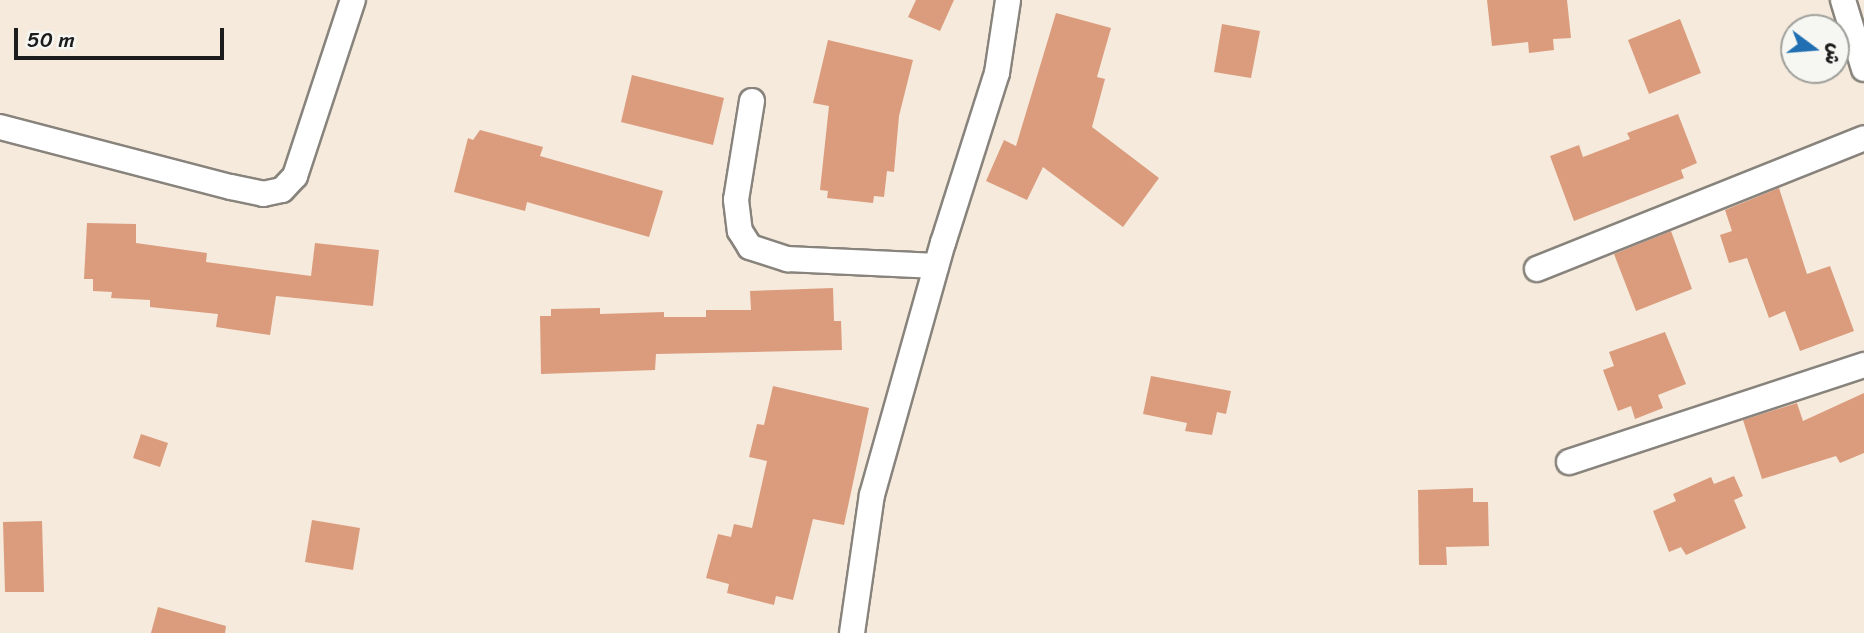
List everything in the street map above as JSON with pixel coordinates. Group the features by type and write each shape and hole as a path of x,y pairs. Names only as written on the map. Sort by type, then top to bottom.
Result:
{"street":[{"path":"0,127 231,187 263,194 282,190 295,176 353,0"},
{"path":"852,633 872,495 936,266 997,73 1008,0"},
{"path":"1843,0 1857,27 1864,69"},
{"path":"752,101 736,200 740,231 750,247 788,259 936,266"},
{"path":"1537,269 1864,138"},
{"path":"1569,463 1864,365"}],"building":[{"path":"916,0 954,0 940,31 908,17"},
{"path":"1487,0 1567,0 1571,38 1553,39 1554,50 1529,53 1528,42 1492,46"},
{"path":"1056,13 1111,28 1097,77 1105,79 1092,127 1159,178 1123,227 1043,167 1027,200 986,181 1004,140 1016,146"},
{"path":"1680,19 1701,73 1649,94 1628,40"},
{"path":"1222,24 1260,31 1251,78 1214,72"},
{"path":"828,40 913,60 899,116 894,172 887,171 884,197 874,196 873,203 827,198 828,191 820,190 829,106 813,103"},
{"path":"632,75 724,98 713,145 621,122"},
{"path":"1678,114 1697,163 1681,170 1684,178 1574,221 1550,156 1579,145 1583,157 1630,139 1627,133"},
{"path":"480,130 543,147 540,156 663,191 649,237 527,202 525,211 454,192 468,138 473,140"},
{"path":"1779,188 1807,274 1830,266 1854,331 1800,351 1785,311 1769,318 1747,258 1729,263 1720,235 1732,231 1725,210"},
{"path":"87,223 136,224 136,243 207,253 206,262 311,276 315,243 379,250 373,306 276,296 270,335 216,327 218,314 150,307 150,300 111,298 112,292 93,291 93,279 84,279"},
{"path":"1671,231 1692,289 1636,311 1614,254"},
{"path":"833,288 834,321 841,321 842,350 656,354 655,370 541,374 540,316 551,316 551,309 600,308 600,314 664,312 664,317 706,317 706,310 751,310 750,291"},
{"path":"1665,332 1686,384 1658,395 1663,408 1635,419 1631,406 1618,411 1603,370 1614,366 1609,352"},
{"path":"1151,376 1231,391 1226,414 1217,412 1212,435 1185,431 1187,423 1143,414"},
{"path":"773,386 869,408 844,525 813,519 793,600 776,596 774,605 727,593 729,584 706,578 718,534 731,537 734,524 752,528 767,461 749,457 757,424 764,425"},
{"path":"1864,393 1864,453 1840,463 1836,456 1762,479 1743,420 1797,403 1803,421"},
{"path":"141,434 168,443 160,467 133,458"},
{"path":"1734,476 1743,496 1734,500 1746,528 1686,555 1681,547 1669,552 1653,511 1676,501 1673,494 1711,477 1714,484"},
{"path":"1473,488 1473,502 1488,502 1489,546 1446,547 1447,565 1419,565 1418,490"},
{"path":"312,520 360,528 353,570 305,562"},
{"path":"42,521 44,592 5,592 3,522"},
{"path":"158,607 226,626 225,633 151,633"}]}
